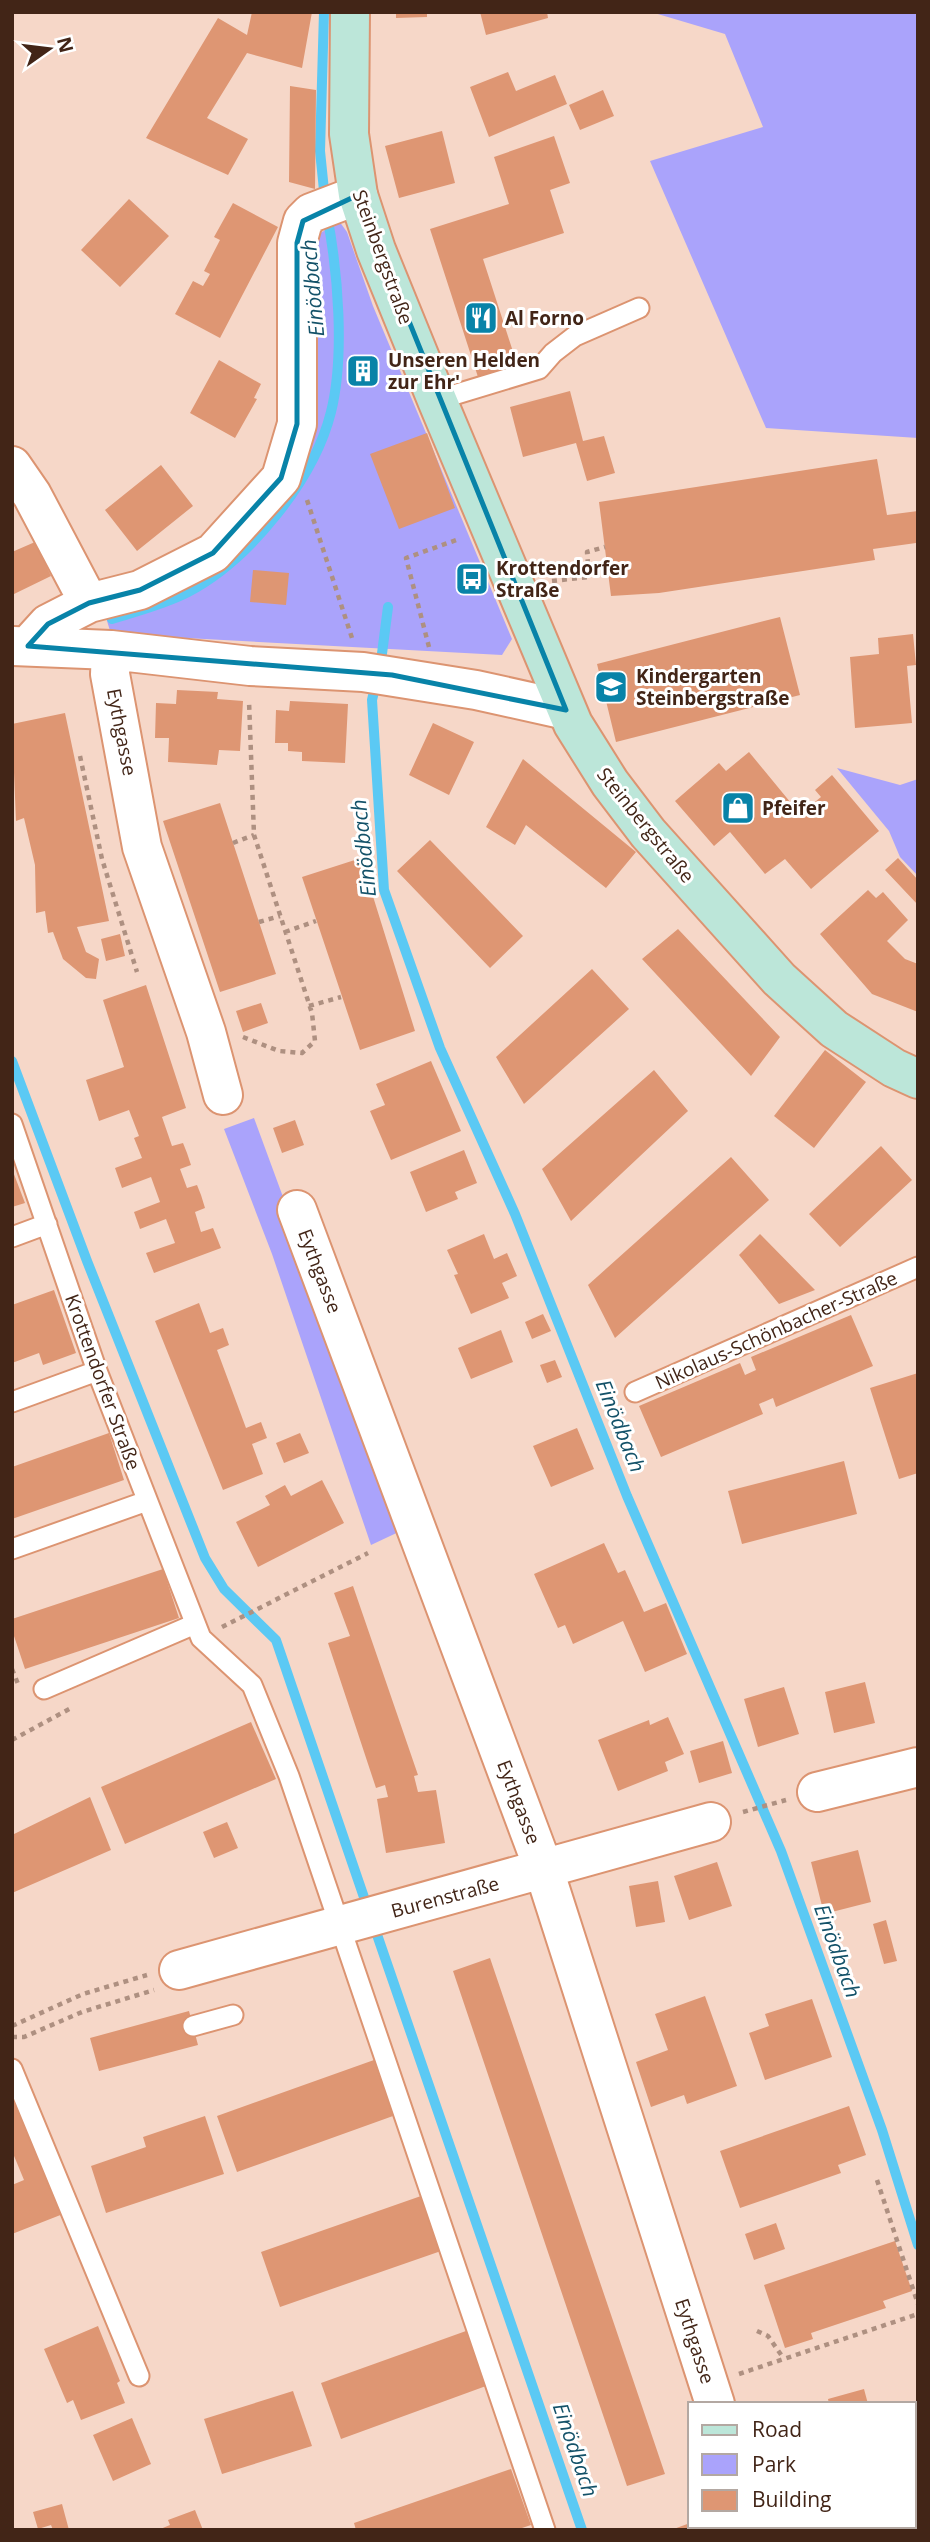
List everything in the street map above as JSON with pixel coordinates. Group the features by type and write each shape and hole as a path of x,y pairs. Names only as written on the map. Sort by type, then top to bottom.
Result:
{"main road":[{"name":"Steinbergstraße","path":"350,12 349,134 328,207 376,250 566,710 626,806 779,979 834,1029 894,1068 918,1079"}],"street":[{"path":"20,646 48,624 89,603 140,590 213,553 281,478 297,424 298,243 328,207"},
{"path":"12,466 32,495 89,603"},
{"path":"20,646 111,650 250,666 378,674 566,710"},
{"name":"Eythgasse","path":"111,650 110,674 142,847 206,1032 223,1094"},
{"name":"Eythgasse","path":"297,1210 544,1870 712,2394"},
{"path":"817,1792 918,1767"},
{"name":"Burenstraße","path":"179,1970 711,1822"}],"lane":[{"path":"437,400 539,369 553,353 575,336 639,308"},
{"name":"Krottendorfer Straße","path":"12,1124 97,1371 198,1631"},
{"path":"12,1237 47,1224"},
{"name":"Nikolaus-Schönbacher-Straße","path":"635,1392 918,1267"},
{"path":"12,1402 97,1371"},
{"path":"12,1549 147,1501"},
{"path":"44,1689 198,1631 252,1685 345,1924 545,2530"},
{"path":"193,2026 233,2015"},
{"path":"12,2070 139,2376"}],"path":[{"path":"307,500 378,674"},
{"path":"438,684 406,558 490,529"},
{"path":"540,583 589,577 587,552 605,547"},
{"path":"206,1032 233,1030 252,1043 302,1053 315,1041 308,1006 254,835 249,698"},
{"path":"80,756 102,859 137,972"},
{"path":"233,843 254,835"},
{"path":"259,922 280,916"},
{"path":"285,932 317,920"},
{"path":"308,1006 341,997"},
{"path":"231,1622 368,1553"},
{"path":"754,1809 768,1805"},
{"path":"12,2026 83,1994 150,1974 179,1970"},
{"path":"12,2037 24,2037 82,2012 160,1988 179,1970"},
{"path":"877,2180 918,2304"},
{"path":"712,2394 784,2359 918,2314"},
{"path":"757,2331 768,2336 784,2359"}],"highlighted area":[{"path":"358,195 566,710 392,675 28,646 48,624 89,603 140,590 213,553 281,478 297,424 297,243 303,221"}],"green space":[{"path":"651,12 918,12 918,438 766,428 650,161 763,127 725,34"},
{"path":"339,221 347,232 373,306 512,639 502,655 111,634 104,611 259,525 316,236"},
{"path":"837,768 900,785 918,779 918,876 900,857 889,831"},
{"path":"254,1118 405,1529 371,1545 272,1254 224,1129"}],"building":[{"path":"252,12 312,12 302,68 247,53 207,118 248,139 228,175 146,138 218,18 247,35"},
{"path":"396,12 427,12 427,17 396,18"},
{"path":"480,12 547,12 548,18 486,35"},
{"path":"508,72 516,91 555,75 567,104 489,137 470,87"},
{"path":"290,86 316,90 315,189 289,182"},
{"path":"603,90 614,116 580,130 569,105"},
{"path":"442,131 455,183 399,198 385,146"},
{"name":"Al Forno","path":"554,136 570,183 550,190 564,233 483,259 517,364 478,377 430,229 509,204 494,157"},
{"path":"129,199 169,236 120,287 81,250"},
{"path":"233,203 278,227 220,338 175,314 193,281 203,286 210,274 204,271 220,240 214,237"},
{"name":"Unseren Helden zur Ehr'","path":"368,359 374,378 358,384 352,364"},
{"path":"219,360 261,384 254,398 257,399 235,438 190,413"},
{"path":"570,391 583,441 604,436 615,473 587,481 576,443 523,457 510,407"},
{"path":"427,433 455,508 399,529 370,454"},
{"path":"877,459 887,515 918,511 916,543 873,549 875,560 659,593 611,596 599,502"},
{"path":"161,465 193,506 137,551 105,510"},
{"path":"35,542 51,576 12,595 12,552"},
{"path":"253,570 289,573 286,605 250,602"},
{"path":"780,617 800,695 616,742 597,664"},
{"path":"913,634 916,665 907,666 912,723 855,728 850,657 879,654 878,638"},
{"path":"177,690 218,692 217,699 243,701 240,751 219,750 217,765 168,762 169,738 155,738 156,703 176,704"},
{"path":"290,701 348,704 345,763 302,761 302,752 288,751 288,743 275,743 276,710 289,711"},
{"path":"65,713 109,921 77,927 86,952 99,959 96,979 86,978 63,959 53,932 48,933 45,911 36,913 35,865 24,818 16,821 12,724"},
{"path":"433,723 474,742 449,795 409,775"},
{"name":"Pfeifer","path":"749,752 800,814 821,797 815,790 832,775 879,831 811,889 785,859 765,874 730,832 714,846 675,801 719,763 726,771"},
{"path":"523,759 636,852 606,888 526,825 515,845 486,827"},
{"path":"220,803 276,974 220,992 163,821"},
{"path":"430,840 523,936 490,968 397,871"},
{"path":"361,858 415,1031 360,1050 302,877"},
{"path":"898,858 918,880 918,905 885,870"},
{"path":"868,890 876,898 883,892 908,920 887,941 905,959 918,964 918,1012 872,994 820,934"},
{"path":"678,929 780,1037 751,1076 642,959"},
{"path":"120,934 125,956 106,961 101,939"},
{"path":"592,969 629,1009 524,1104 496,1057"},
{"path":"146,985 186,1108 162,1117 172,1146 183,1143 187,1153 191,1165 180,1169 187,1188 197,1185 201,1195 205,1208 195,1212 201,1232 213,1228 221,1248 154,1273 146,1253 175,1243 166,1219 140,1229 134,1212 160,1202 151,1177 122,1188 115,1168 142,1158 134,1138 139,1136 129,1110 99,1121 86,1080 124,1067 103,1000"},
{"path":"261,1003 268,1023 243,1032 236,1011"},
{"path":"825,1050 866,1082 814,1148 774,1116"},
{"path":"431,1061 461,1131 391,1160 370,1111 385,1105 376,1084"},
{"path":"654,1070 688,1111 571,1221 542,1169"},
{"path":"295,1120 304,1145 282,1153 273,1128"},
{"path":"881,1146 912,1180 840,1247 809,1214"},
{"path":"464,1150 477,1183 455,1192 458,1199 426,1212 410,1172"},
{"path":"731,1157 769,1200 615,1338 588,1285"},
{"path":"12,1169 25,1203 12,1207"},
{"path":"484,1234 494,1259 507,1253 517,1276 502,1283 509,1298 471,1314 454,1275 458,1274 447,1250"},
{"path":"760,1234 815,1290 779,1304 739,1255"},
{"path":"54,1290 76,1353 43,1365 39,1353 12,1363 12,1305"},
{"path":"199,1303 210,1333 223,1328 229,1345 217,1350 246,1428 261,1422 267,1438 252,1444 263,1474 223,1490 155,1321"},
{"path":"543,1314 551,1331 532,1339 525,1322"},
{"path":"851,1315 873,1366 776,1407 773,1398 759,1404 763,1414 661,1457 639,1406 740,1363 745,1375 756,1370 751,1357"},
{"path":"501,1330 513,1362 471,1379 458,1348"},
{"path":"555,1360 562,1377 547,1383 540,1365"},
{"path":"918,1373 918,1473 899,1479 870,1388"},
{"path":"577,1428 594,1469 551,1487 533,1446"},
{"path":"109,1433 124,1480 12,1519 12,1467"},
{"path":"300,1433 309,1453 284,1463 276,1443"},
{"path":"844,1461 857,1514 742,1544 728,1491"},
{"path":"322,1480 344,1523 258,1567 236,1522 270,1505 265,1496 285,1485 291,1496"},
{"path":"604,1543 618,1573 625,1570 644,1612 666,1603 687,1654 645,1672 623,1621 573,1644 565,1625 558,1628 534,1574"},
{"path":"163,1569 179,1618 25,1669 12,1630 12,1619"},
{"path":"353,1586 418,1775 414,1776 418,1792 436,1790 445,1843 386,1853 377,1799 388,1797 385,1785 376,1788 328,1643 350,1636 334,1593"},
{"path":"865,1682 875,1723 834,1733 825,1692"},
{"path":"784,1687 799,1734 758,1747 744,1699"},
{"path":"668,1717 684,1754 665,1762 668,1771 618,1791 598,1740 649,1720 650,1725"},
{"path":"251,1722 276,1779 125,1844 101,1787"},
{"path":"723,1741 732,1773 699,1783 690,1751"},
{"path":"90,1797 111,1850 12,1893 12,1835"},
{"path":"227,1822 238,1848 214,1858 203,1832"},
{"path":"858,1850 871,1902 824,1914 811,1862"},
{"path":"717,1862 732,1906 689,1920 674,1876"},
{"path":"658,1881 665,1922 636,1927 629,1886"},
{"path":"886,1920 897,1961 884,1964 873,1924"},
{"path":"490,1958 665,2474 627,2486 453,1971"},
{"path":"705,1996 737,2086 687,2104 684,2095 651,2107 636,2062 668,2050 655,2014"},
{"path":"812,1999 832,2057 765,2080 749,2033 769,2026 765,2014"},
{"path":"189,2011 198,2045 99,2071 90,2038"},
{"path":"374,2060 393,2116 237,2172 217,2116"},
{"path":"18,2099 63,2214 12,2234 12,2185 24,2180 12,2151 12,2102"},
{"path":"849,2106 866,2155 838,2165 841,2173 740,2208 720,2151"},
{"path":"205,2116 224,2174 106,2213 91,2166 146,2147 143,2137"},
{"path":"421,2196 441,2251 280,2307 261,2252"},
{"path":"776,2223 785,2249 754,2260 745,2234"},
{"path":"895,2241 912,2291 883,2301 886,2308 811,2333 813,2339 785,2348 764,2285"},
{"path":"98,2326 120,2381 117,2383 125,2403 81,2420 73,2400 67,2403 44,2349"},
{"path":"466,2331 486,2386 341,2439 321,2383"},
{"path":"864,2389 867,2402 829,2402 828,2399"},
{"path":"293,2391 312,2446 222,2474 204,2419"},
{"path":"132,2418 151,2464 113,2481 93,2435"},
{"path":"511,2469 531,2525 516,2530 356,2530 354,2523"},
{"path":"62,2504 69,2530 53,2530 51,2525 38,2529 33,2512"},
{"path":"195,2510 203,2530 158,2530 170,2525 168,2520"},
{"path":"688,2524 688,2528 716,2530 671,2530"},
{"path":"822,2528 823,2530 786,2530"}],"waterway":[{"name":"Einödbach","path":"324,12 320,151 325,200"},
{"name":"Einödbach","path":"112,619 188,592 234,560 276,516 310,464 331,412 338,366 337,288 327,215"},
{"name":"Einödbach","path":"380,669 388,607"},
{"name":"Einödbach","path":"376,683 372,700 384,890 440,1048 515,1214 627,1496 781,1851 882,2130 918,2245"},
{"name":"Einödbach","path":"12,1061 87,1261 205,1558 224,1589 276,1640 368,1909"},
{"name":"Einödbach","path":"373,1923 582,2530"}],"place":[{"name":"Al Forno","path":"481,318"},
{"name":"Unseren Helden zur Ehr'","path":"363,371"},
{"name":"Krottendorfer Straße","path":"472,579"},
{"name":"Kindergarten Steinbergstraße","path":"611,687"},
{"name":"Pfeifer","path":"738,808"}]}
